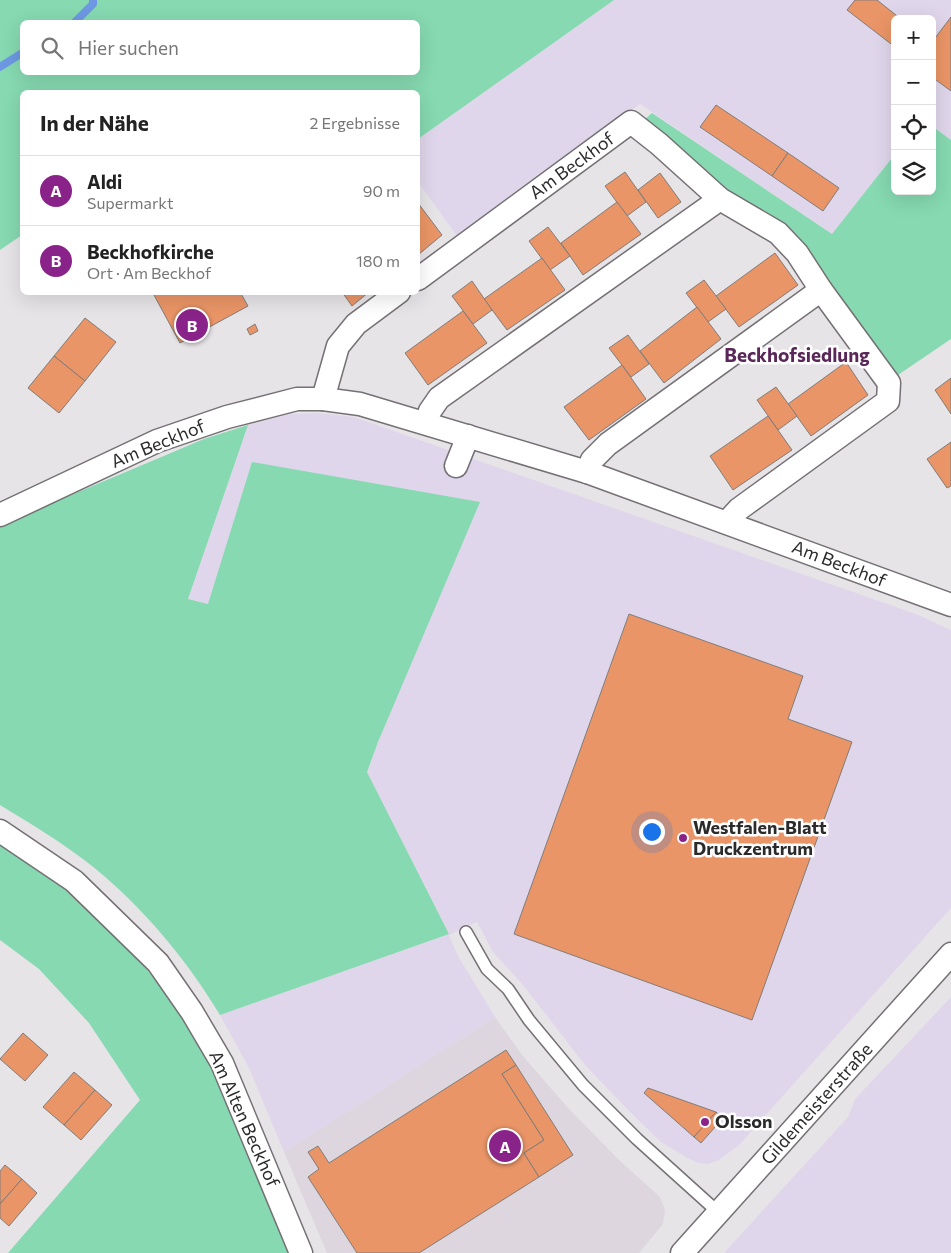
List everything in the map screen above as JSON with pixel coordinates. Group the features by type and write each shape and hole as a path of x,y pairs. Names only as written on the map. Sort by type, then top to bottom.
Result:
{"street":[{"name":"Am Beckhof","path":"420,278 632,122 720,199 778,233 797,253 821,290 890,383 888,400 739,509 727,522"},
{"path":"426,423 430,411 439,398 720,199"},
{"path":"587,472 592,460 608,444 821,290"},
{"path":"323,399 338,346 356,324 395,295"},
{"name":"Am Beckhof","path":"0,515 157,441 226,417 268,405 297,399 323,399 360,404 587,472 951,606"},
{"path":"456,466 468,436"},
{"name":"Am Alten Beckhof","path":"0,831 74,881 158,963 192,1012 222,1063 301,1253"},
{"name":"Gildemeisterstraße","path":"682,1253 951,954"}],"lane":[{"path":"466,932 487,969 508,989 529,1020 583,1085 637,1139 719,1213"}],"shaded area":[{"path":"614,0 951,0 951,140 936,129 936,15 891,15 891,159 832,234 640,104 457,236 420,185 420,138"},
{"path":"318,413 354,417 916,614 951,630 951,908 739,1145 719,1160 708,1164 698,1163 686,1157 661,1142 631,1113 585,1065 523,985 493,952 477,922 449,935 458,956 495,1017 284,1152 249,1068 220,1015 449,934 367,772 410,655 188,599 248,425 289,414"},
{"path":"951,997 951,1253 724,1253 848,1117 855,1099"},
{"path":"495,1017 522,1055 569,1109 618,1159 660,1197 665,1210 663,1224 639,1253 327,1253 284,1152"}],"green space":[{"path":"0,0 614,0 420,138 420,90 20,90 20,236 0,250"},
{"path":"652,113 832,234 891,159 891,195 936,195 936,129 951,140 951,339 895,377 742,207 643,121"},
{"path":"248,425 188,599 208,604 252,462 480,502 367,772 449,934 220,1015 178,954 129,899 92,866 47,834 0,805 0,525 204,439"},
{"path":"0,845 44,874 86,906 126,945 167,995 201,1049 222,1090 252,1159 289,1253 8,1253 140,1100 89,1023 39,969 0,940"}],"building":[{"path":"855,0 877,0 896,15 891,15 891,44 847,10"},
{"path":"951,17 951,91 936,80 936,37"},
{"path":"716,105 788,153 772,176 700,127"},
{"path":"788,153 839,188 823,211 772,176"},
{"path":"625,172 646,202 627,216 605,186"},
{"path":"660,173 681,202 658,218 638,190"},
{"path":"617,202 641,234 583,275 561,243"},
{"path":"420,206 442,235 420,253"},
{"path":"548,227 570,256 550,270 529,241"},
{"path":"775,253 798,285 739,327 716,296"},
{"path":"542,258 565,290 507,330 484,299"},
{"path":"704,280 726,309 708,322 686,293"},
{"path":"472,281 492,310 473,324 452,296"},
{"path":"154,295 242,295 248,306 180,343"},
{"path":"344,295 365,295 352,306"},
{"path":"697,307 721,339 664,383 640,351"},
{"path":"463,311 487,343 428,385 405,353"},
{"path":"85,318 116,342 85,381 54,356"},
{"path":"255,324 258,331 250,335 247,329"},
{"path":"628,335 649,364 631,377 609,348"},
{"path":"54,356 85,381 59,413 28,388"},
{"path":"846,362 868,395 811,436 788,404"},
{"path":"622,365 646,399 589,440 564,407"},
{"path":"951,378 951,414 935,390"},
{"path":"776,387 797,416 778,430 757,400"},
{"path":"768,416 792,450 733,490 710,456"},
{"path":"951,442 951,486 947,488 927,459"},
{"name":"Westfalen-Blatt Druckzentrum","path":"629,614 803,676 788,719 852,742 752,1020 514,934"},
{"path":"23,1033 48,1055 25,1081 0,1059"},
{"path":"506,1050 516,1065 502,1074 544,1140 524,1153 539,1177 419,1253 357,1253 308,1177 319,1169 308,1152 318,1146 329,1163"},
{"path":"516,1065 573,1155 539,1177 524,1153 544,1140 502,1074"},
{"path":"74,1072 95,1090 64,1125 43,1107"},
{"path":"648,1088 716,1112 694,1137 644,1093"},
{"path":"95,1090 112,1105 81,1140 64,1125"},
{"path":"716,1112 723,1118 701,1143 694,1137"},
{"path":"5,1165 22,1179 0,1204 0,1171"},
{"path":"22,1179 37,1193 9,1226 0,1218 0,1204"}],"waterway":[{"path":"77,20 93,4 93,0"},
{"path":"0,67 20,54"}],"place":[{"name":"Beckhofkirche","path":"192,325"},
{"name":"Westfalen-Blatt Druckzentrum","path":"683,838"},
{"name":"Olsson","path":"705,1122"},
{"name":"Aldi","path":"505,1146"}],"district":[{"name":"Beckhofsiedlung","path":"797,355"}]}
